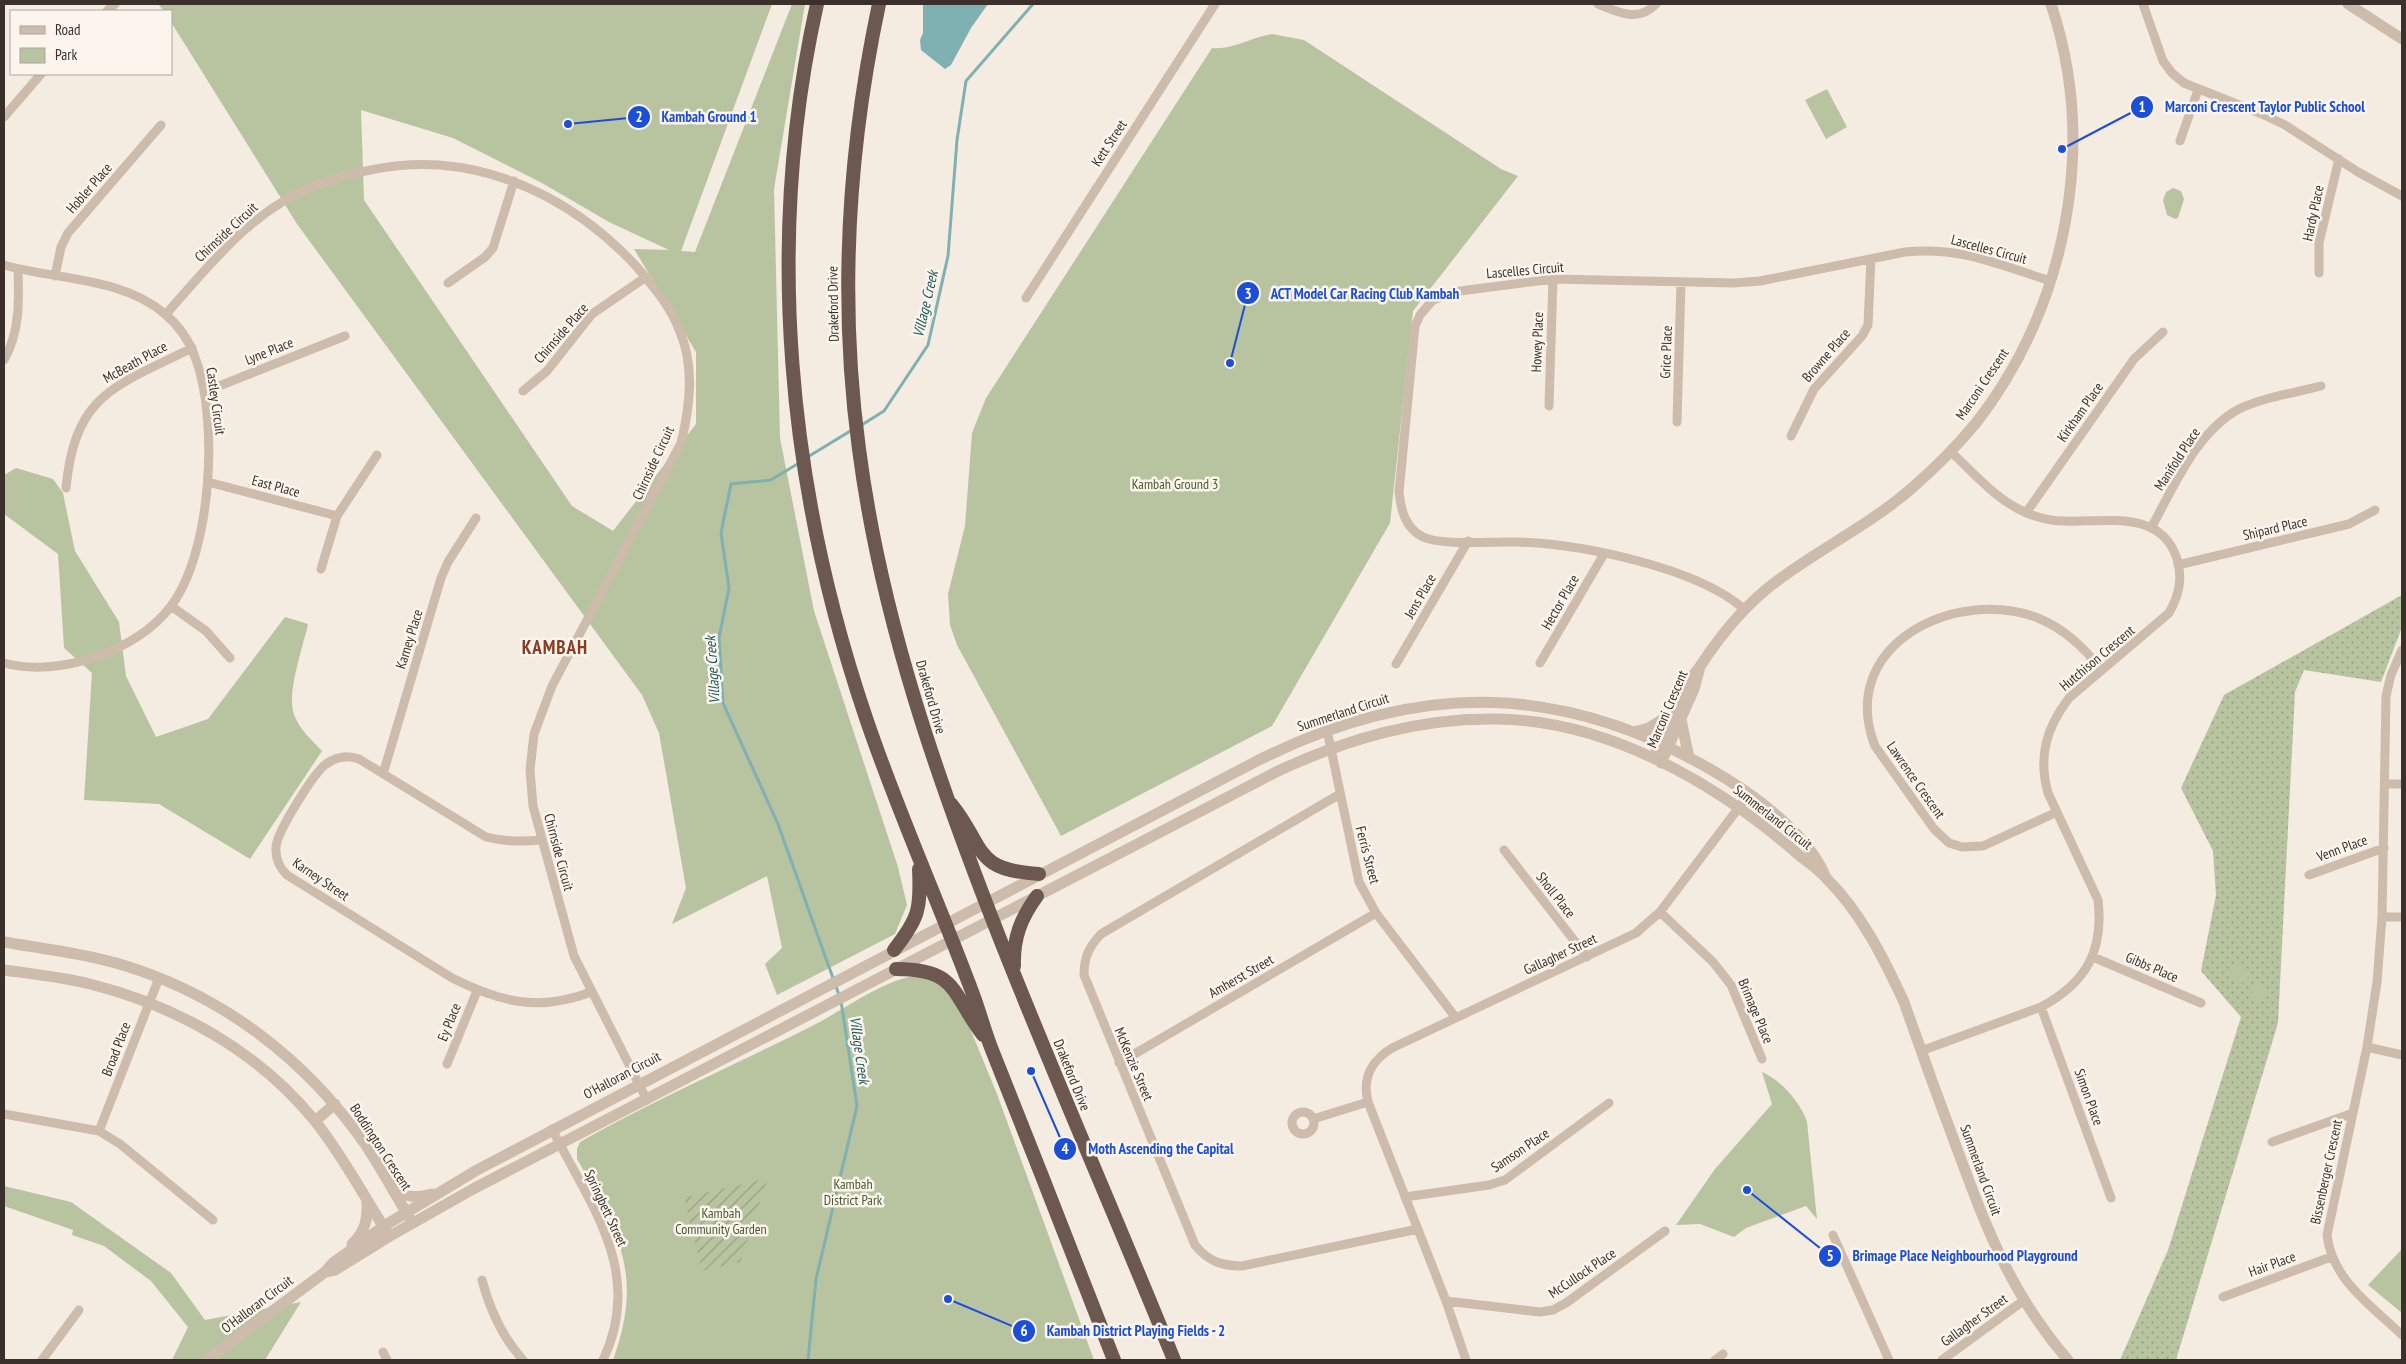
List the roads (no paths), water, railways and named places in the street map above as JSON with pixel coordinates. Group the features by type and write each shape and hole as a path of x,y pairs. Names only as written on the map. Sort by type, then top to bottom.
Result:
{"highway":[{"path":"817,4 799,103 790,199 790,342 799,438 808,494 832,603 848,661 878,750 1114,1360"},
{"name":"Drakeford Drive","path":"879,4 860,110 851,197 849,274 853,393 870,524 917,711 944,795 985,902 1174,1360"},
{"path":"944,795 966,822 977,846 988,860 1006,870 1039,874"},
{"path":"894,950 913,926 918,913 920,896 918,857"},
{"path":"1015,975 1014,952 1018,926 1037,896"},
{"path":"896,969 928,971 947,982 958,994 971,1019 991,1046"}],"street":[{"name":"Kett Street","path":"1026,298 1215,4"},
{"path":"1598,4 1634,15 1650,10 1656,4"},
{"name":"Marconi Crescent","path":"1656,761 1677,715 1685,685 1700,667 1713,646 1744,609 1778,580 1882,512 1911,489 1950,452 1976,423 2013,368 2034,326 2051,281 2069,198 2073,149 2070,102 2063,51 2051,4"},
{"path":"2143,4 2162,61 2184,83 2285,125 2402,196"},
{"path":"2348,4 2402,39"},
{"path":"4,117 40,75"},
{"path":"2180,141 2198,90"},
{"name":"Hobler Place","path":"55,276 61,247 68,233 161,126"},
{"name":"Hardy Place","path":"2320,273 2319,243 2339,159"},
{"name":"Chirnside Circuit","path":"166,314 219,255 252,224 274,207 315,186 372,168 406,165 438,165 470,169 514,181 557,201 577,214 623,252 646,277 671,311 684,343 689,379 688,418 681,443 541,709 534,734 530,770 533,806 574,956 647,1100"},
{"path":"448,283 485,257 493,248 514,181"},
{"name":"Lascelles Circuit","path":"1744,609 1723,592 1697,580 1660,568 1604,554 1528,543 1438,541 1425,538 1409,525 1400,507 1399,492 1415,326 1423,310 1442,294 1553,279 1734,283 1760,281 1871,259 1929,250 1952,251 2051,281"},
{"name":"Browne Place","path":"1791,436 1814,389 1862,336 1868,325 1871,259"},
{"name":"Castley Circuit","path":"4,265 132,293 166,314 192,348 204,392 209,448 208,482 200,532 190,565 171,606 153,626 134,639 91,659 41,667 4,663"},
{"path":"4,360 16,328 19,307 18,269"},
{"name":"Chirnside Place","path":"522,391 547,371 592,314 646,277"},
{"name":"Howey Place","path":"1549,406 1553,279"},
{"name":"Grice Place","path":"1677,422 1682,282"},
{"name":"Kirkham Place","path":"2026,513 2134,359 2162,332"},
{"name":"Lyne Place","path":"204,392 345,336"},
{"name":"McBeath Place","path":"66,488 69,458 82,425 96,403 123,382 192,348"},
{"name":"Manifold Place","path":"2151,528 2194,453 2222,421 2238,410 2256,402 2320,386"},
{"name":"Hutchison Crescent","path":"1921,1051 2041,1007 2071,987 2093,957 2098,938 2100,918 2098,900 2057,812 2043,776 2044,750 2049,731 2057,714 2069,698 2169,613 2178,593 2180,578 2178,565 2169,542 2151,528 2128,520 2064,521 2026,513 1992,491 1950,452"},
{"path":"321,569 337,516 377,455"},
{"name":"East Place","path":"208,482 337,516"},
{"name":"Shipard Place","path":"2178,565 2349,524 2374,510"},
{"name":"Karney Place","path":"383,774 441,578 448,562 476,518"},
{"name":"Jens Place","path":"1396,664 1468,541"},
{"name":"Hector Place","path":"1540,663 1604,554"},
{"path":"171,606 206,631 230,658"},
{"name":"Lawrence Crescent","path":"2057,812 1983,846 1962,847 1949,843 1934,829 1875,746 1869,731 1868,695 1874,677 1888,652 1909,632 1932,621 1957,613 1981,610 2005,610 2039,619 2069,636 2086,651 2102,670"},
{"name":"Bissenberger Crescent","path":"2402,650 2391,675 2386,696 2382,917 2377,982 2367,1047 2328,1219 2327,1235 2331,1258 2338,1272 2402,1335"},
{"name":"Summerland Circuit","path":"945,923 1270,755 1327,730 1404,708 1485,701 1524,703 1562,709 1598,718 1634,732 1704,765 1750,794 1814,853 1826,878"},
{"path":"1634,732 1677,715 1689,758"},
{"name":"Summerland Circuit","path":"952,940 1278,771 1331,748 1372,734 1414,725 1456,720 1498,719 1538,722 1578,730 1623,745 1698,780 1740,807 1826,878 1864,926 1888,968 1904,1002 1985,1225 2004,1268 2023,1301 2049,1339 2068,1360"},
{"name":"Ferris Street","path":"1327,730 1356,871 1376,913 1456,1018"},
{"name":"Karney Street","path":"542,840 521,842 503,841 486,837 354,758 337,758 326,764 317,773 280,831 276,850 277,862 287,875 452,978 477,991 503,1000 532,1003 561,1001 591,992"},
{"path":"2385,784 2402,784"},
{"name":"McKenzie Street","path":"1340,794 1101,934 1092,944 1084,962 1084,975 1195,1245 1204,1255 1215,1263 1228,1266 1242,1266 1418,1229"},
{"name":"Gallagher Street","path":"1466,1360 1446,1301 1368,1102 1365,1090 1372,1065 1381,1055 1636,933 1660,912 1750,794"},
{"name":"Venn Place","path":"2309,875 2384,848"},
{"name":"Sholl Place","path":"1504,850 1587,957"},
{"name":"Brimage Place","path":"1660,912 1714,962 1732,985 1762,1059"},
{"name":"Amherst Street","path":"1119,1063 1376,913"},
{"path":"2382,917 2402,917"},
{"name":"O'Halloran Circuit","path":"325,1272 335,1270 387,1231 406,1213 441,1191 552,1129 945,923"},
{"name":"O'Halloran Circuit","path":"211,1358 325,1272 333,1263 387,1231 412,1223 952,940"},
{"name":"Boddington Crescent","path":"4,942 90,957 159,978 220,1007 254,1030 296,1064 335,1104 379,1167 412,1223"},
{"name":"Gibbs Place","path":"2093,957 2201,1003"},
{"path":"4,970 88,983 149,1002 185,1017 239,1051 279,1083 315,1121 335,1148 387,1231"},
{"name":"Broad Place","path":"99,1131 159,978"},
{"name":"Ey Place","path":"447,1064 477,991"},
{"name":"Simon Place","path":"2041,1007 2111,1198"},
{"path":"2367,1047 2402,1055"},
{"path":"1313,1119 1368,1102"},
{"name":"Samson Place","path":"1405,1197 1489,1185 1505,1180 1609,1103"},
{"path":"315,1121 335,1104"},
{"path":"2272,1142 2353,1113"},
{"path":"4,1114 99,1131 120,1144 213,1220"},
{"name":"Springbett Street","path":"552,1129 600,1222 613,1254 618,1277 618,1302 614,1327 603,1360"},
{"path":"379,1167 403,1194 422,1196 441,1191"},
{"path":"333,1263 363,1230 367,1221 367,1200"},
{"name":"McCullock Place","path":"1446,1301 1533,1312 1553,1310 1566,1303 1665,1231"},
{"path":"1833,1235 1889,1360"},
{"name":"Hair Place","path":"2224,1297 2331,1258"},
{"path":"482,1280 489,1308 513,1349 523,1360"},
{"name":"Gallagher Street","path":"1947,1358 2023,1301"},
{"path":"42,1360 79,1310"},
{"path":"1715,1360 1723,1354"}],"water":[{"path":"923,4 988,4 971,28 951,65 945,69 921,50"}],"waterway":[{"name":"Village Creek","path":"860,426 884,411 928,345 948,256 957,140 966,81 1033,4"},
{"name":"Village Creek","path":"806,458 852,430"},
{"name":"Village Creek","path":"799,463 771,480 731,484 721,533 729,588 719,638 723,703 778,824 839,995"},
{"name":"Village Creek","path":"808,1360 816,1279 857,1106 841,1001"}],"place":[{"name":"Kambah Ground 1","path":"568,124"},
{"name":"Marconi Crescent Taylor Public School","path":"2062,149"},
{"name":"ACT Model Car Racing Club Kambah","path":"1230,363"},
{"name":"Moth Ascending the Capital","path":"1031,1071"},
{"name":"Brimage Place Neighbourhood Playground","path":"1747,1190"},
{"name":"Kambah District Playing Fields - 2","path":"948,1299"}],"district":[{"name":"KAMBAH","path":"555,647"}],"park label":[{"name":"Kambah Ground 3","path":"1175,484"},
{"name":"Kambah District Park","path":"853,1192"},
{"name":"Kambah Community Garden","path":"721,1222"}]}
